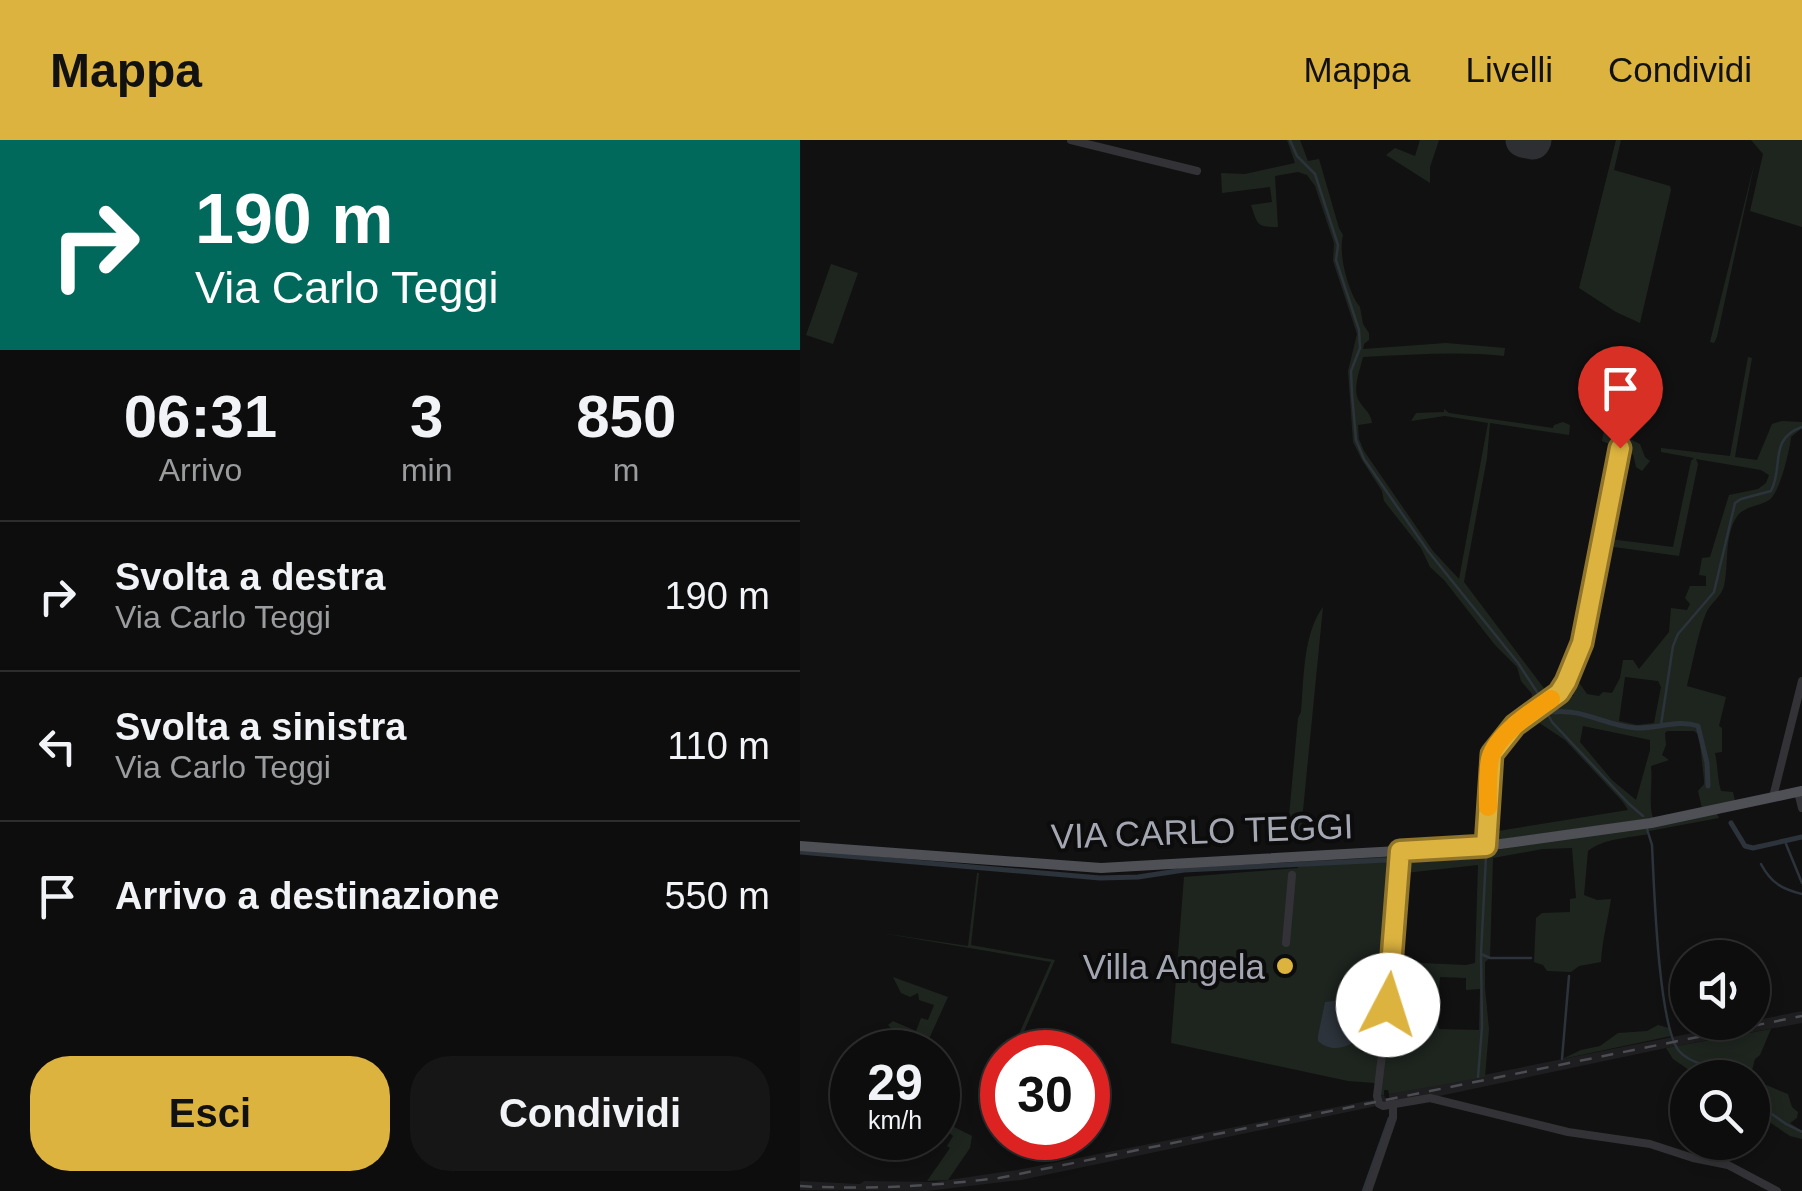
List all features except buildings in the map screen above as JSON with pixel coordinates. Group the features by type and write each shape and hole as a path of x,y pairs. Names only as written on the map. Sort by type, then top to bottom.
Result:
{"main road":[{"name":"VIA CARLO TEGGI","path":"800,846 1100,868 1400,858 1624,828 1800,792"}],"street":[{"path":"1071,140 1196,170"},
{"path":"1486,846 1492,754 1515,725 1559,693 1582,643 1620,448"},
{"path":"1773,797 1802,681"},
{"path":"1800,792 1802,808"},
{"path":"1400,858 1377,1096 1381,1105 1430,1098 1568,1132 1650,1144 1728,1165 1777,1191"},
{"path":"1286,944 1292,874"},
{"path":"1368,1191 1394,1116 1393,1104"}],"shaded area":[{"path":"1287,140 1300,140 1308,161 1319,159 1343,235 1348,283 1369,333 1363,349 1446,343 1505,348 1504,356 1363,357 1357,379 1357,396 1372,423 1358,425 1364,451 1433,551 1459,579 1488,423 1445,416 1411,421 1416,413 1444,409 1449,413 1553,428 1563,422 1570,425 1569,435 1490,423 1464,582 1549,700 1556,695 1574,696 1568,683 1576,659 1585,659 1578,681 1587,694 1599,696 1612,693 1623,660 1633,660 1639,669 1669,632 1671,608 1687,610 1690,604 1685,598 1690,586 1706,586 1706,576 1699,575 1702,558 1710,557 1729,495 1758,489 1769,475 1761,470 1696,459 1679,556 1607,546 1590,635 1578,632 1614,454 1614,446 1602,441 1608,409 1614,410 1611,437 1626,437 1640,444 1650,461 1642,471 1636,467 1633,454 1624,453 1610,539 1673,547 1694,458 1661,452 1661,448 1730,456 1748,357 1752,358 1735,457 1757,460 1772,424 1802,422 1802,428 1791,437 1773,496 1743,511 1732,526 1724,586 1704,618 1687,686 1726,697 1719,726 1722,752 1715,753 1721,791 1733,792 1735,801 1702,808 1698,791 1704,784 1699,735 1694,731 1667,731 1662,755 1669,760 1651,766 1653,818 1497,840 1498,831 1628,810 1565,740 1532,718 1543,713 1531,702 1532,694 1521,681 1517,667 1430,567 1421,548 1384,501 1362,460 1353,442 1348,371 1357,334 1333,261 1334,243 1315,186 1307,175 1298,172 1275,176 1278,227 1259,224 1251,205 1272,202 1270,187 1222,193 1221,173 1245,174 1295,163","holes":["1625,677 1658,681 1661,687 1654,723 1619,721","1583,726 1650,740 1636,800 1612,780 1580,742"]},
{"path":"1420,140 1439,140 1430,167 1430,183 1386,155 1395,148 1415,156"},
{"path":"1616,140 1621,140 1614,170 1670,186 1671,190 1640,323 1579,288"},
{"path":"1751,140 1802,140 1802,227 1750,211 1763,154"},
{"path":"1755,161 1717,337 1714,343 1710,342"},
{"path":"831,264 858,273 833,344 806,335"},
{"path":"1323,607 1300,841 1287,838 1298,718 1308,643"},
{"path":"1715,809 1719,818 1609,841 1588,851 1584,895 1597,900 1611,899 1601,962 1579,966 1571,972 1547,971 1534,962 1536,918 1542,913 1570,912 1570,899 1576,898 1572,848 1493,858 1490,958 1485,962 1489,1029 1485,1077 1389,1094 1384,1090 1384,1095 1377,1096 1375,1083 1348,1081 1171,1043 1184,877 1298,868 1299,862 1304,861 1492,851","holes":["1478,865 1475,963 1398,962 1405,873","1440,977 1466,978 1466,990 1480,989 1479,1030 1439,1029 1436,1025"]},
{"path":"979,873 971,945 1055,960 1025,1030 1021,1030 1051,962 881,933 968,946"},
{"path":"893,977 948,997 933,1030 916,1030 921,1018 928,1020 934,1005 919,1000 918,993 910,997 901,993"},
{"path":"1362,990 1364,997 1351,1011 1363,1025 1360,1038 1339,1048 1318,1041 1325,1002 1350,999"},
{"path":"1802,1011 1802,1023 1770,1029 1770,1017"},
{"path":"893,1021 914,1030 893,1030 888,1025"},
{"path":"1658,1025 1669,1028 1670,1036 1562,1059 1600,1046 1618,1033 1647,1031"},
{"path":"1670,1038 1710,1040 1021,1180 927,1191 800,1190 800,1181 934,1182 1068,1160 1110,1160 1110,1152 1377,1096 1389,1098 1389,1094"},
{"path":"1710,1040 1766,1040 1755,1060 1674,1060 1666,1048"},
{"path":"1770,1087 1788,1094 1798,1112 1790,1123 1802,1131 1802,1139 1770,1122"},
{"path":"960,1130 972,1136 970,1148 948,1180 927,1181 942,1160 960,1160"}],"waterway":[{"path":"1290,140 1297,156 1315,174 1338,245 1336,260 1359,330 1360,348 1351,371 1356,440 1364,459 1428,551 1539,695"},
{"path":"1661,725 1673,646 1678,634 1714,592 1735,503 1771,491 1781,446 1791,432 1802,427"},
{"path":"1545,709 1552,722 1643,816"},
{"path":"1551,712 1574,713 1636,728 1698,726 1708,786"},
{"path":"1507,740 1532,718 1545,713"},
{"path":"1491,831 1492,816"},
{"path":"1731,823 1745,846 1753,848 1802,837"},
{"path":"1647,829 1652,845 1666,1013 1679,1051 1692,1060"},
{"path":"1786,844 1802,883"},
{"path":"800,852 1100,878 1184,870 1489,855"},
{"path":"1486,856 1481,954 1490,958 1531,958"},
{"path":"1761,864 1778,884 1802,894"},
{"path":"1478,1077 1481,956"},
{"path":"1562,1059 1569,976"},
{"path":"1770,1113 1802,1132"},
{"path":"1363,1191 1389,1118"}],"runway":[{"path":"1523,140 1534,140"}],"railway":[{"path":"800,1186 900,1186 999,1178 1802,1016"}],"slow traffic":[{"path":"1488,807 1490,761 1496,746 1515,725 1551,699"}],"place":[{"name":"Villa Angela","path":"1285,966"}],"route":[{"path":"1388,1005 1400,851 1486,846 1492,754 1515,725 1559,693 1582,643 1620,448"}]}
